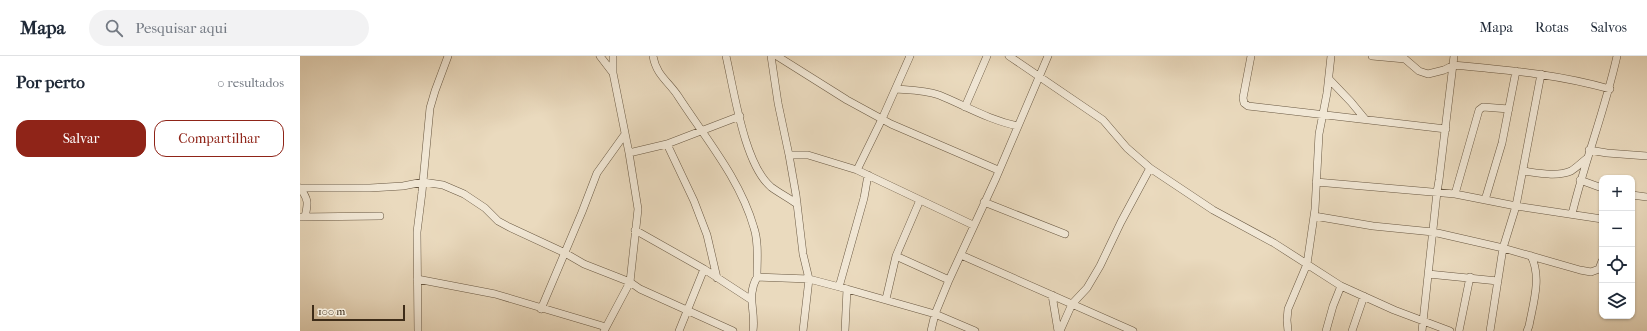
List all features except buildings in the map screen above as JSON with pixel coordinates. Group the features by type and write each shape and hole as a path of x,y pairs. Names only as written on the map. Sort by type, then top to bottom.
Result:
{"street":[{"path":"418,331 417,232 430,108 448,56"},
{"path":"600,56 613,73"},
{"path":"417,279 495,294 605,329 630,282 638,209 629,153 613,73 613,56"},
{"path":"653,56 657,70 674,90 735,181 755,229 757,247 757,277 753,285 750,299 754,317 753,331"},
{"path":"726,56 748,145 758,168 770,186 797,204"},
{"path":"771,56 778,103 797,204 803,254 809,279 803,331"},
{"path":"777,56 847,100 882,119 998,170"},
{"path":"857,170 896,89 910,56"},
{"path":"965,107 987,56"},
{"path":"1009,56 1103,120 1127,148 1150,168 1213,210 1274,243 1341,286 1394,310 1450,331"},
{"path":"931,331 935,314 949,280 1048,56"},
{"path":"1252,56 1243,98 1244,103 1248,106 1446,129"},
{"path":"1288,331 1288,309 1307,264 1314,216 1319,134 1324,114 1331,56"},
{"path":"1372,56 1405,59 1419,71 1428,74 1444,70 1454,65 1541,74 1577,80 1610,89"},
{"path":"1422,331 1436,192 1440,180 1454,56"},
{"path":"1572,214 1586,159 1610,89 1617,56"},
{"path":"1485,200 1502,143 1516,71"},
{"path":"1490,331 1503,248 1516,206 1541,74"},
{"path":"1329,79 1365,119"},
{"path":"896,89 925,91 938,95 991,119 1018,126"},
{"path":"1455,194 1479,110 1482,108 1509,109"},
{"path":"629,153 667,144 740,116"},
{"path":"541,309 597,173 625,134"},
{"path":"667,144 694,201 704,228 717,278"},
{"path":"1589,150 1647,156"},
{"path":"789,155 808,155 857,170 973,225"},
{"path":"1523,172 1556,174 1565,173 1572,170 1586,159"},
{"path":"1059,331 1072,304 1087,288 1150,168"},
{"path":"839,287 864,198 868,175"},
{"path":"1580,180 1599,187"},
{"path":"300,188 370,188 403,186 423,182 442,185 464,194 509,227 565,253 604,274 630,282 640,289 733,331"},
{"path":"1316,182 1455,194 1516,206 1599,218"},
{"path":"300,188 307,196 308,201 303,217 380,216"},
{"path":"1635,195 1647,197"},
{"path":"886,299 896,256 920,200"},
{"path":"984,202 1065,234"},
{"path":"1314,216 1373,226 1433,232 1503,248 1567,268 1591,272 1599,269"},
{"path":"635,230 704,269 750,299"},
{"path":"961,255 1133,331"},
{"path":"896,256 949,280"},
{"path":"1527,331 1537,276 1535,265 1531,256"},
{"path":"679,331 704,269"},
{"path":"1428,274 1498,281"},
{"path":"757,277 809,279 886,299 935,314 976,331"},
{"path":"1459,331 1470,277"},
{"path":"739,291 753,285"},
{"path":"1326,331 1332,306 1341,286"},
{"path":"845,331 847,289"},
{"path":"1052,295 1059,331"},
{"path":"1352,331 1364,296"}]}
